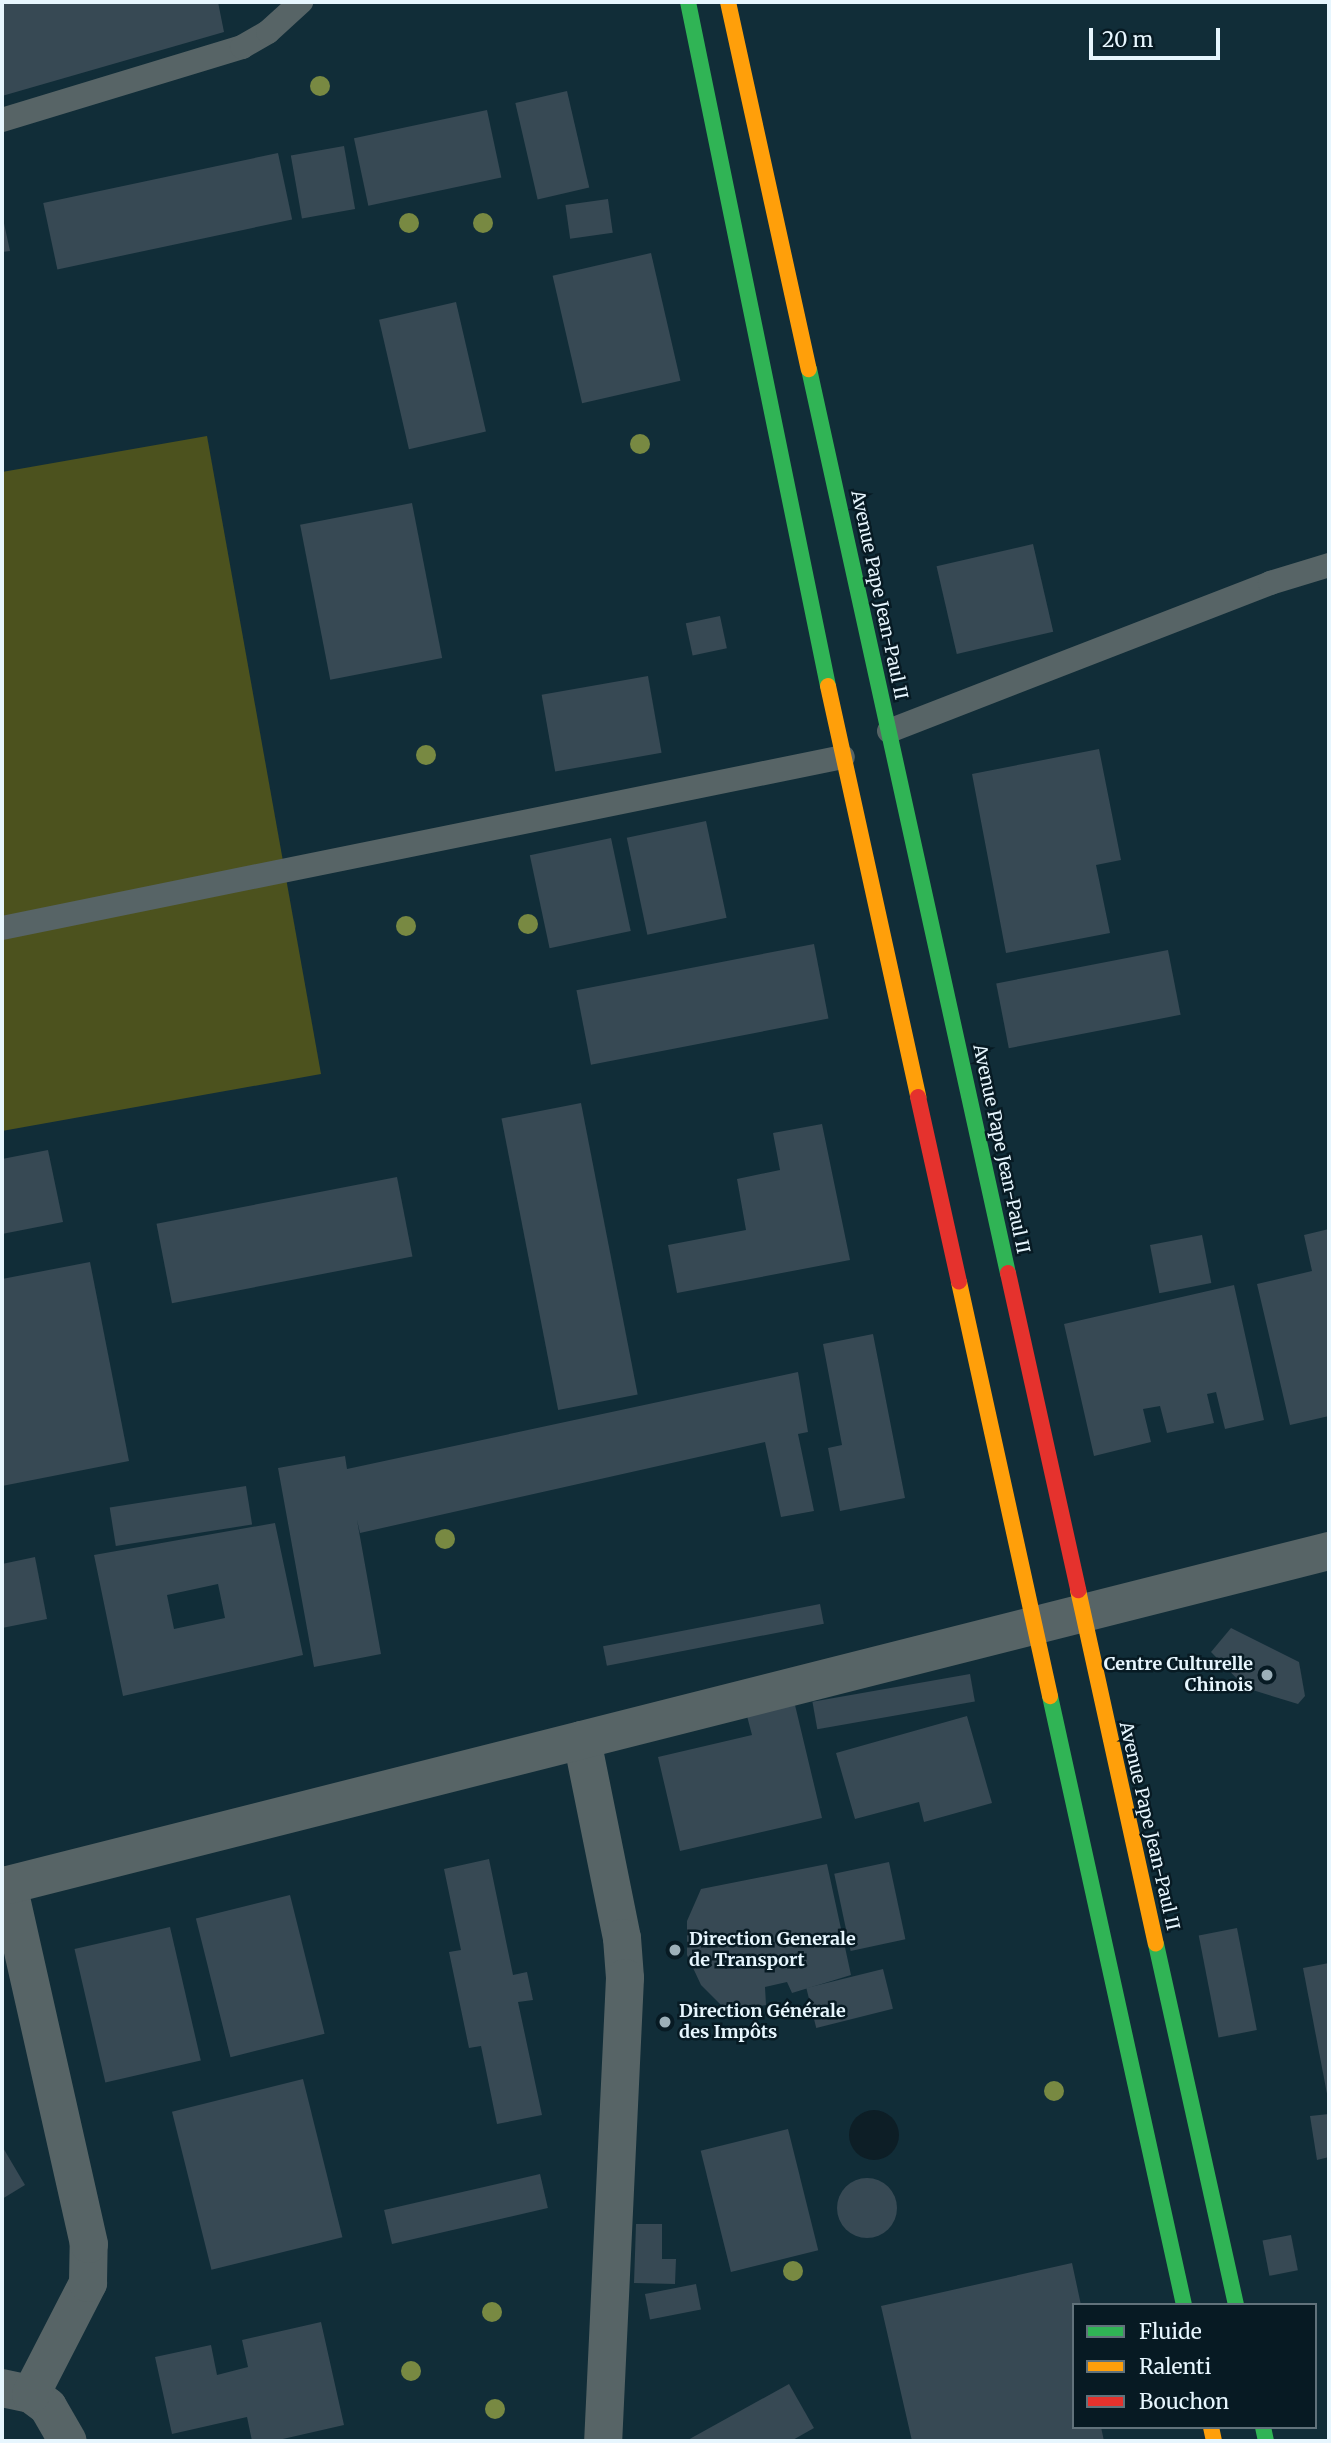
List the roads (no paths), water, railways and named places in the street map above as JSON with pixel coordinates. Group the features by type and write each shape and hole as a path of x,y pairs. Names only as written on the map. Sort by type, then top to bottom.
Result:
{"main road":[{"path":"688,2 843,757 1184,2303"},
{"name":"Avenue Pape Jean-Paul II","path":"728,2 1236,2303"}],"street":[{"path":"68,2441 62,2424 16,2391 88,2283 89,2244 5,1886 1329,1551"},
{"path":"582,1740 622,1938 625,1978 603,2441"}],"lane":[{"path":"2,120 242,47 268,32 301,2"},
{"path":"889,731 1270,583 1329,565"},
{"path":"2,928 843,757"}],"water":[{"path":"874,2110 892,2117 899,2135 892,2153 874,2160 856,2153 849,2135 856,2117"}],"place":[{"name":"Centre Culturelle Chinois","path":"1267,1675"},
{"name":"Direction Generale de Transport","path":"675,1950"},
{"name":"Direction Générale des Impôts","path":"665,2022"}]}
